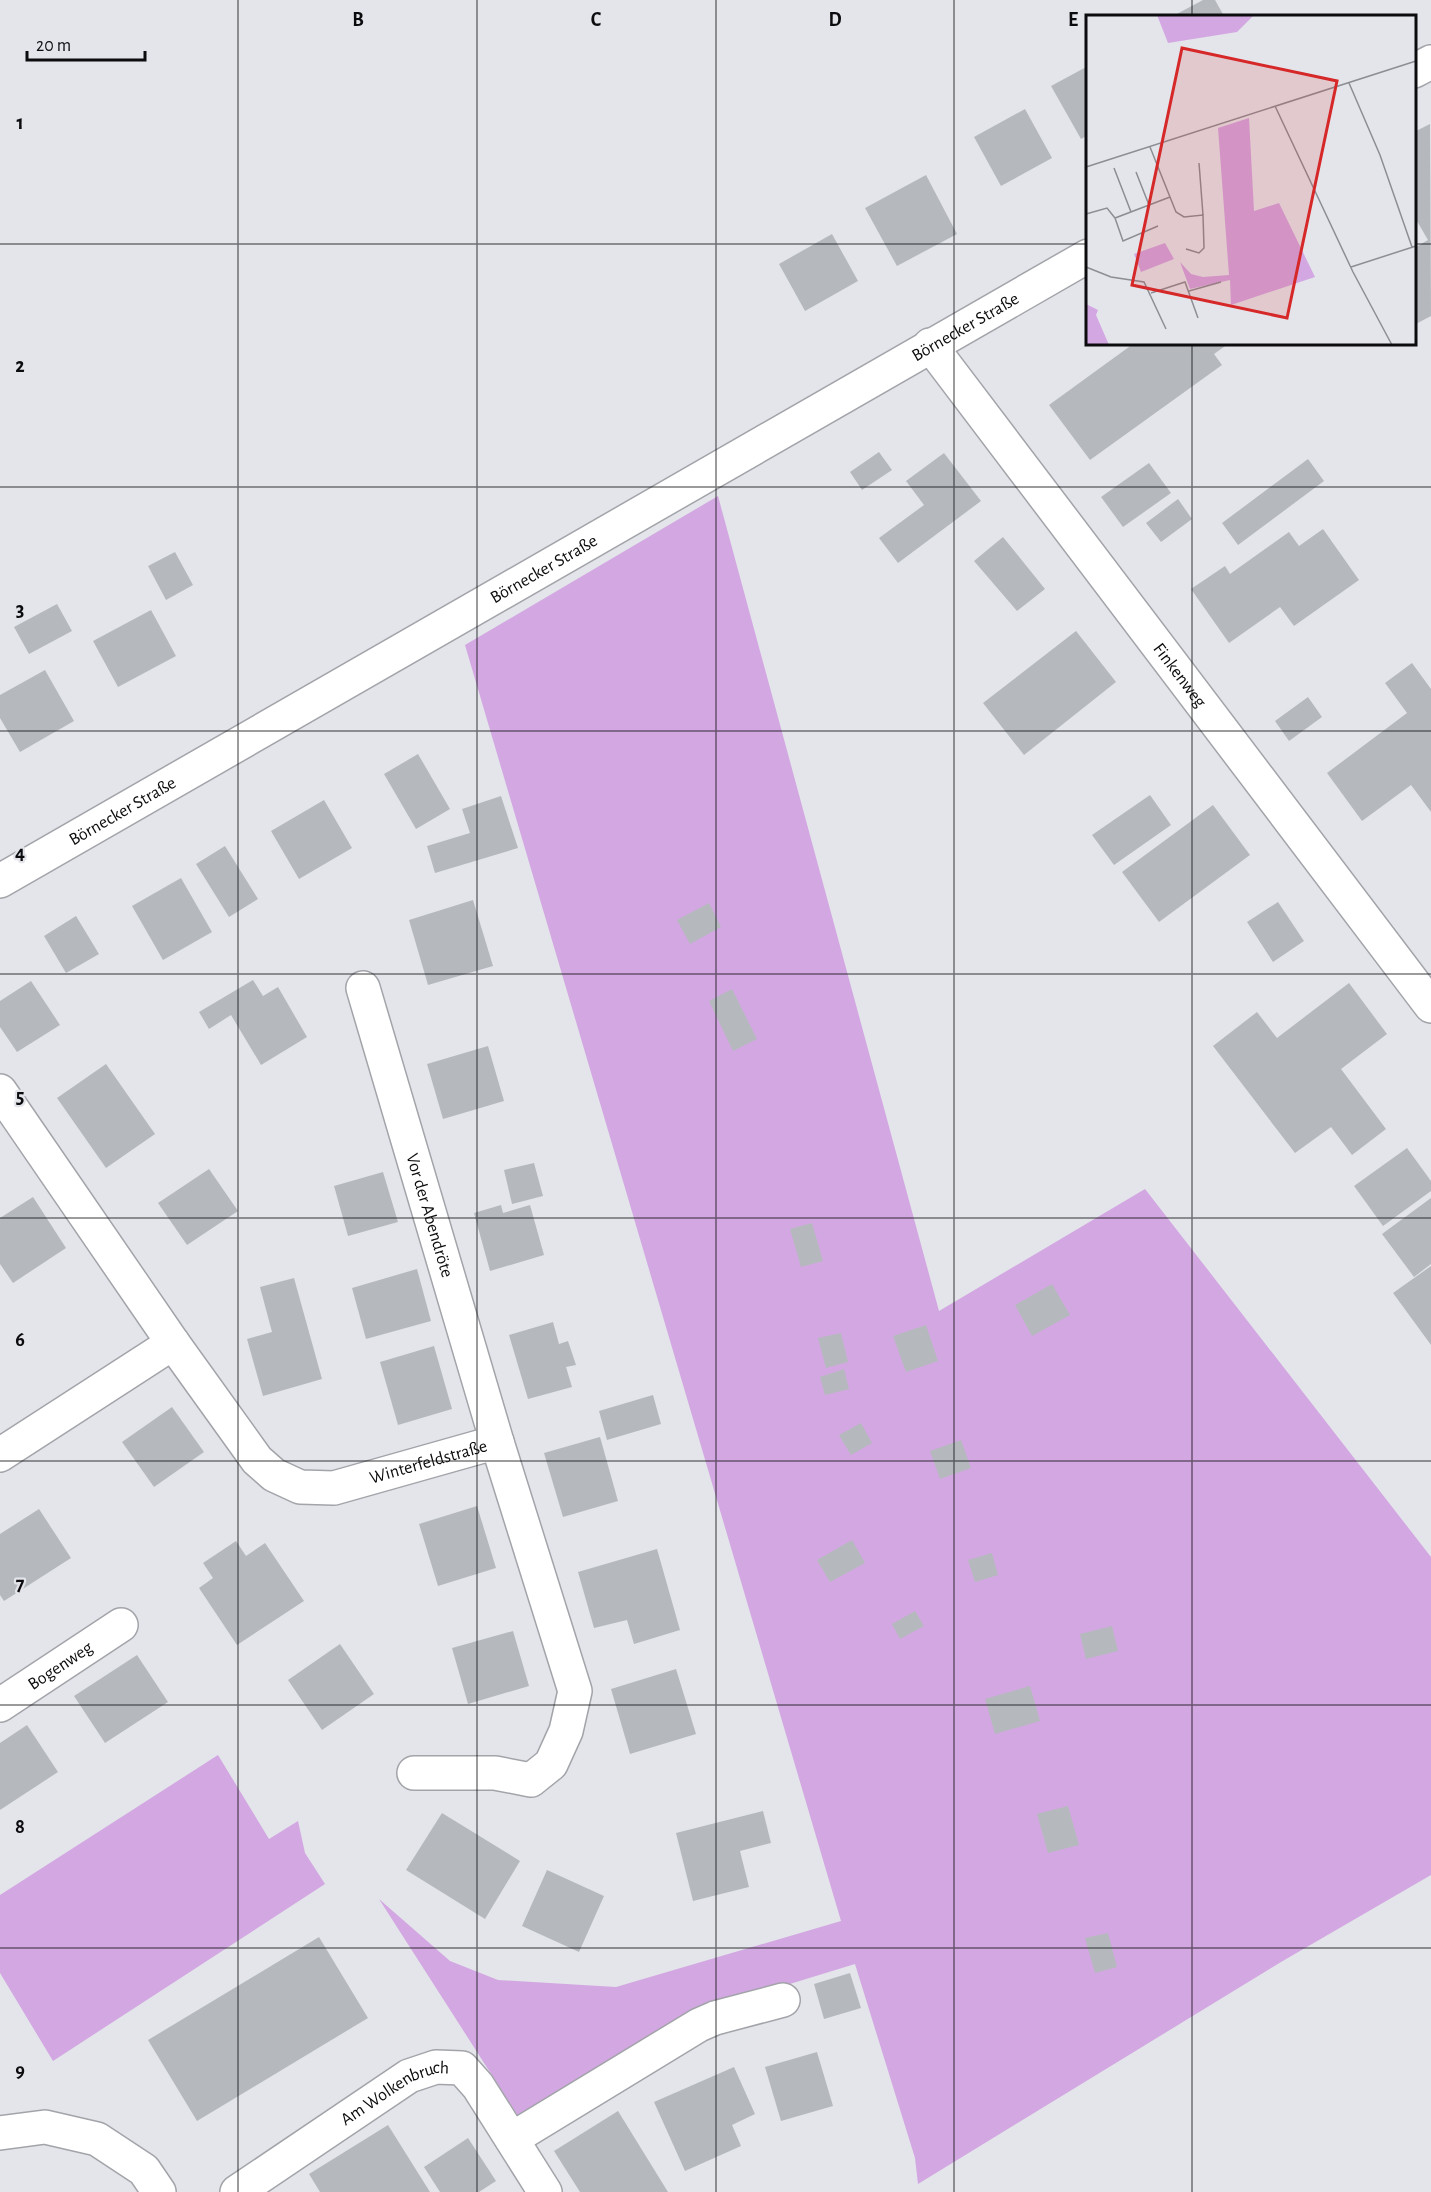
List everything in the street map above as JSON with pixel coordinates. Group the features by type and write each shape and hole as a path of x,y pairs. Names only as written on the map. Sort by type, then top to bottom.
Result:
{"street":[{"path":"1416,70 1431,62"},
{"name":"Börnecker Straße","path":"0,881 1086,257"},
{"name":"Finkenweg","path":"930,345 1431,1006"},
{"name":"Vor der Abendröte","path":"363,988 497,1443"},
{"name":"Winterfeldstraße","path":"0,1091 256,1460 274,1475 300,1487 334,1488 497,1443 575,1691 566,1731 551,1764 531,1779 495,1773 414,1773"},
{"path":"2,1451 173,1343"},
{"name":"Bogenweg","path":"0,1706 121,1625"},
{"path":"512,2139 699,2025 715,2018 783,2000"},
{"name":"Am Wolkenbruch","path":"237,2192 409,2076 436,2067 462,2068 478,2086 545,2192"},
{"path":"0,2133 45,2127 97,2139 144,2170 159,2192"}],"shaded area":[{"path":"718,496 939,1311 1145,1189 1431,1557 1431,1875 1281,1962 918,2184 915,2158 855,1964 711,2008 520,2119 379,1899 450,1961 498,1980 616,1987 841,1921 465,645"},
{"path":"218,1755 269,1839 298,1821 305,1853 325,1884 53,2061 0,1973 0,1895"}],"building":[{"path":"1203,0 1215,0 1223,15 1175,15"},
{"path":"1086,67 1086,136 1081,139 1051,86"},
{"path":"1025,109 1052,158 1001,186 974,137"},
{"path":"1430,124 1431,316 1416,324 1416,247 1428,240 1416,219 1416,131"},
{"path":"926,175 957,234 897,266 865,208"},
{"path":"832,234 858,281 805,311 779,264"},
{"path":"1132,345 1227,345 1214,354 1222,365 1090,460 1049,405"},
{"path":"879,452 892,470 862,490 850,472"},
{"path":"944,453 981,501 898,563 879,538 924,505 906,481"},
{"path":"1308,459 1324,481 1238,545 1222,523"},
{"path":"1149,463 1171,493 1123,527 1101,497"},
{"path":"1178,499 1192,519 1161,542 1146,523"},
{"path":"1323,529 1359,580 1294,626 1280,607 1229,643 1191,589 1225,566 1230,574 1289,532 1299,546"},
{"path":"1003,537 1045,589 1017,611 974,561"},
{"path":"175,552 193,585 166,600 148,566"},
{"path":"57,604 72,631 29,654 14,627"},
{"path":"151,610 176,656 118,687 93,641"},
{"path":"1076,631 1116,682 1024,755 983,703"},
{"path":"1412,663 1431,689 1431,812 1411,785 1362,821 1327,773 1407,713 1385,683"},
{"path":"45,670 74,721 20,752 0,718 0,695"},
{"path":"1308,697 1322,717 1289,741 1275,721"},
{"path":"418,754 450,809 416,829 384,774"},
{"path":"1150,795 1171,825 1114,865 1092,835"},
{"path":"501,796 518,848 435,873 427,846 470,833 462,809"},
{"path":"324,800 352,848 299,879 271,831"},
{"path":"1213,805 1250,855 1159,922 1122,872"},
{"path":"225,846 258,899 229,917 196,864"},
{"path":"181,878 212,932 163,960 132,906"},
{"path":"473,900 493,966 428,985 409,920"},
{"path":"1278,902 1304,941 1273,962 1247,922"},
{"path":"709,903 721,927 690,944 677,920"},
{"path":"76,916 99,954 66,973 44,936"},
{"path":"253,980 263,996 278,987 307,1037 261,1065 231,1015 209,1029 199,1012"},
{"path":"31,981 60,1025 17,1052 0,1027 0,1001"},
{"path":"1349,983 1387,1034 1341,1069 1386,1129 1352,1155 1331,1127 1295,1153 1213,1046 1257,1012 1277,1038"},
{"path":"732,989 757,1039 733,1051 709,1001"},
{"path":"488,1046 504,1101 443,1119 427,1064"},
{"path":"106,1064 155,1134 106,1168 57,1098"},
{"path":"1407,1148 1431,1181 1431,1191 1383,1226 1354,1186"},
{"path":"534,1163 543,1196 512,1204 504,1170"},
{"path":"209,1169 238,1211 187,1245 158,1203"},
{"path":"383,1172 398,1222 348,1236 334,1186"},
{"path":"33,1197 66,1248 13,1283 0,1264 0,1218"},
{"path":"1431,1198 1431,1264 1414,1277 1382,1234"},
{"path":"501,1205 503,1213 530,1205 544,1255 490,1271 474,1213"},
{"path":"812,1223 823,1261 801,1267 790,1229"},
{"path":"1431,1266 1431,1345 1393,1293"},
{"path":"417,1269 431,1321 366,1339 352,1288"},
{"path":"294,1278 322,1379 263,1396 247,1339 272,1332 260,1287"},
{"path":"1052,1284 1070,1315 1032,1336 1015,1305"},
{"path":"553,1322 559,1344 568,1341 576,1365 566,1367 572,1387 528,1399 509,1335"},
{"path":"926,1325 938,1361 906,1372 893,1336"},
{"path":"841,1333 848,1362 826,1368 818,1338"},
{"path":"434,1346 452,1409 398,1425 380,1362"},
{"path":"844,1369 849,1389 825,1395 820,1377"},
{"path":"653,1395 661,1424 607,1440 599,1411"},
{"path":"172,1407 204,1452 154,1487 122,1442"},
{"path":"861,1423 872,1443 851,1455 839,1435"},
{"path":"600,1437 618,1501 563,1517 544,1453"},
{"path":"961,1440 971,1468 940,1479 930,1451"},
{"path":"477,1506 496,1568 438,1586 419,1524"},
{"path":"39,1509 71,1558 4,1601 0,1595 0,1534"},
{"path":"852,1540 865,1563 830,1582 817,1560"},
{"path":"236,1541 246,1556 265,1543 304,1601 237,1645 199,1588 213,1578 203,1563"},
{"path":"657,1549 680,1630 634,1644 627,1620 594,1628 578,1572"},
{"path":"992,1553 998,1575 975,1582 968,1560"},
{"path":"915,1611 924,1626 900,1639 892,1624"},
{"path":"1112,1626 1118,1651 1086,1659 1080,1634"},
{"path":"513,1631 529,1686 468,1704 452,1648"},
{"path":"340,1644 374,1694 322,1730 288,1680"},
{"path":"137,1655 168,1702 105,1743 74,1696"},
{"path":"676,1669 696,1734 630,1754 611,1689"},
{"path":"1030,1686 1040,1721 995,1734 985,1699"},
{"path":"27,1725 58,1772 0,1810 0,1743"},
{"path":"1068,1806 1079,1845 1048,1853 1037,1814"},
{"path":"763,1811 771,1843 740,1851 749,1887 693,1901 676,1833"},
{"path":"442,1813 520,1861 485,1919 406,1870"},
{"path":"547,1870 604,1896 579,1952 522,1926"},
{"path":"1108,1933 1117,1967 1095,1973 1085,1938"},
{"path":"319,1937 368,2018 197,2121 148,2040"},
{"path":"850,1973 861,2008 824,2019 814,1984"},
{"path":"817,2052 833,2106 781,2121 765,2067"},
{"path":"734,2067 755,2114 732,2125 741,2146 685,2171 654,2102"},
{"path":"618,2111 668,2192 580,2192 554,2151"},
{"path":"388,2125 430,2192 320,2192 309,2174"},
{"path":"468,2138 496,2181 479,2192 440,2192 424,2167"}]}
